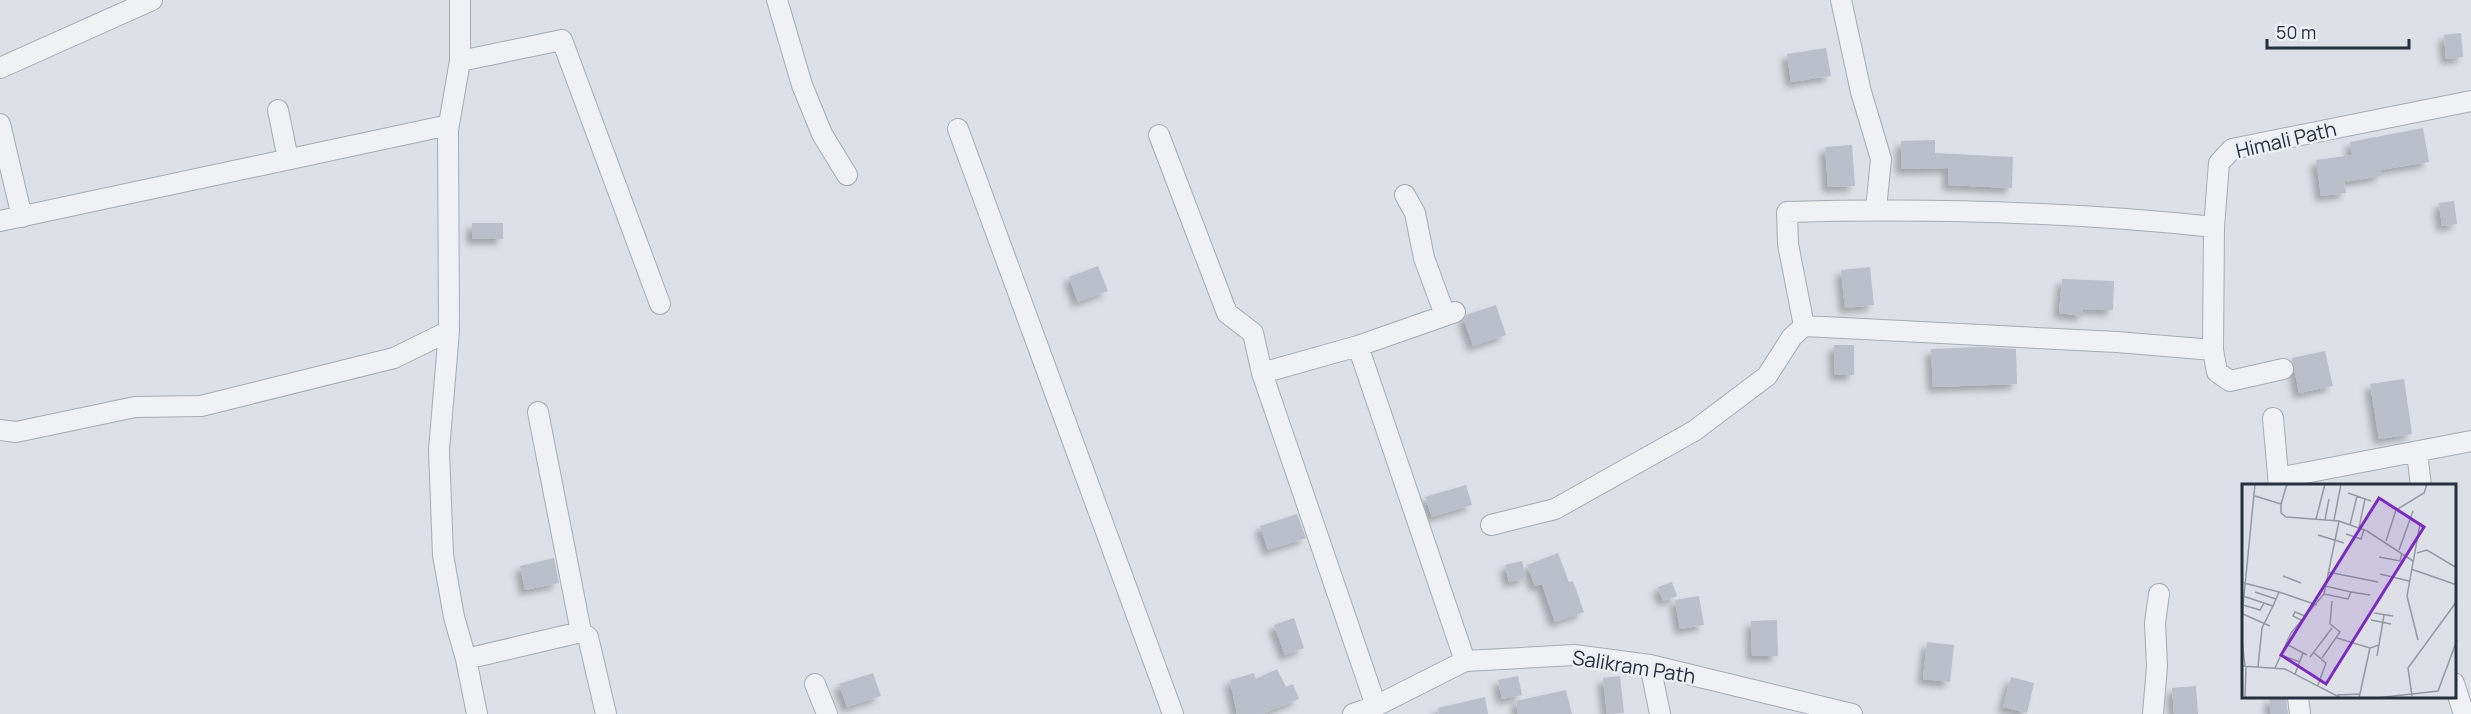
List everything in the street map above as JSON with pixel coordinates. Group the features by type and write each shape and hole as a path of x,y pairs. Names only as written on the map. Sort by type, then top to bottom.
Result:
{"street":[{"path":"0,68 152,0"},
{"path":"460,0 460,61 449,125 449,331 439,450 443,555 454,617 466,659 477,714"},
{"path":"777,0 802,85 822,134 847,175"},
{"path":"1841,0 1861,92 1881,159 1876,209"},
{"path":"460,61 562,40 660,304"},
{"name":"Himali Path","path":"2213,350 2214,227 2219,163 2232,148 2471,101"},
{"path":"278,110 288,159"},
{"path":"0,124 22,217"},
{"path":"0,221 449,125"},
{"path":"958,129 1173,714"},
{"path":"1159,135 1227,313 1254,333 1262,373 1376,706"},
{"path":"1262,373 1358,346 1450,313 1424,258 1415,213 1406,195"},
{"path":"1804,326 1788,244 1787,212 1876,209 2137,219 2214,227"},
{"path":"1491,525 1555,509 1694,431 1767,376 1792,337 1804,326 2117,342 2213,350 2217,372 2230,381 2283,369"},
{"path":"0,430 16,432 135,407 201,406 394,358 449,331"},
{"path":"1358,346 1465,661"},
{"path":"538,412 581,632 588,637 606,714"},
{"path":"2272,418 2279,482 2471,441"},
{"path":"2417,452 2421,484"},
{"path":"2153,714 2157,666 2155,623 2159,594"},
{"path":"466,659 581,632"},
{"name":"Salikram Path","path":"1353,714 1376,706 1465,661 1574,655 1650,665 1852,714"},
{"path":"1650,665 1660,714"},
{"path":"815,684 827,714"},
{"path":"2456,693 2460,712"},
{"path":"2298,699 2300,714"}],"building":[{"path":"2461,33 2463,57 2446,59 2444,35"},
{"path":"1826,48 1831,76 1791,82 1787,54"},
{"path":"2423,128 2429,162 2380,170 2381,176 2344,182 2346,193 2321,196 2316,160 2352,155 2350,142"},
{"path":"1935,140 1935,153 2013,157 2012,188 1948,185 1948,168 1901,169 1901,141"},
{"path":"1852,145 1855,186 1828,187 1825,147"},
{"path":"2454,201 2457,224 2442,226 2439,203"},
{"path":"472,223 503,223 503,239 472,239"},
{"path":"1098,266 1108,291 1078,302 1069,277"},
{"path":"1870,267 1874,305 1845,308 1841,270"},
{"path":"2062,279 2114,281 2113,310 2083,309 2083,316 2059,313"},
{"path":"1496,305 1506,335 1473,346 1464,320 1466,315"},
{"path":"1834,345 1854,345 1854,375 1835,375"},
{"path":"1981,347 2016,349 2017,384 1933,387 1931,349"},
{"path":"2325,351 2333,386 2299,393 2292,358"},
{"path":"2404,379 2412,434 2379,439 2370,384"},
{"path":"1466,485 1472,505 1432,517 1425,497"},
{"path":"1297,514 1306,538 1268,550 1260,526"},
{"path":"1558,553 1569,582 1573,581 1584,612 1555,622 1542,584 1535,586 1527,565"},
{"path":"554,558 559,583 525,590 520,566"},
{"path":"1522,561 1526,578 1509,582 1505,565"},
{"path":"1672,582 1677,596 1663,601 1658,587"},
{"path":"1699,596 1704,625 1680,629 1675,600"},
{"path":"1294,618 1304,648 1285,655 1274,625"},
{"path":"1777,620 1778,656 1752,656 1751,621"},
{"path":"1927,642 1954,645 1950,682 1923,679"},
{"path":"1277,669 1286,687 1293,684 1299,699 1262,714 1237,714 1230,680 1254,673 1256,679"},
{"path":"873,673 881,696 847,707 839,684"},
{"path":"1518,676 1522,695 1502,699 1498,680"},
{"path":"1620,676 1624,713 1607,714 1603,678"},
{"path":"2011,677 2034,683 2027,713 2003,707"},
{"path":"2196,686 2198,714 2174,714 2172,688"},
{"path":"1566,690 1572,714 1518,714 1516,701"},
{"path":"1485,697 1488,714 1439,714 1438,708"},
{"path":"2269,699 2286,699 2288,714 2271,714"}]}
